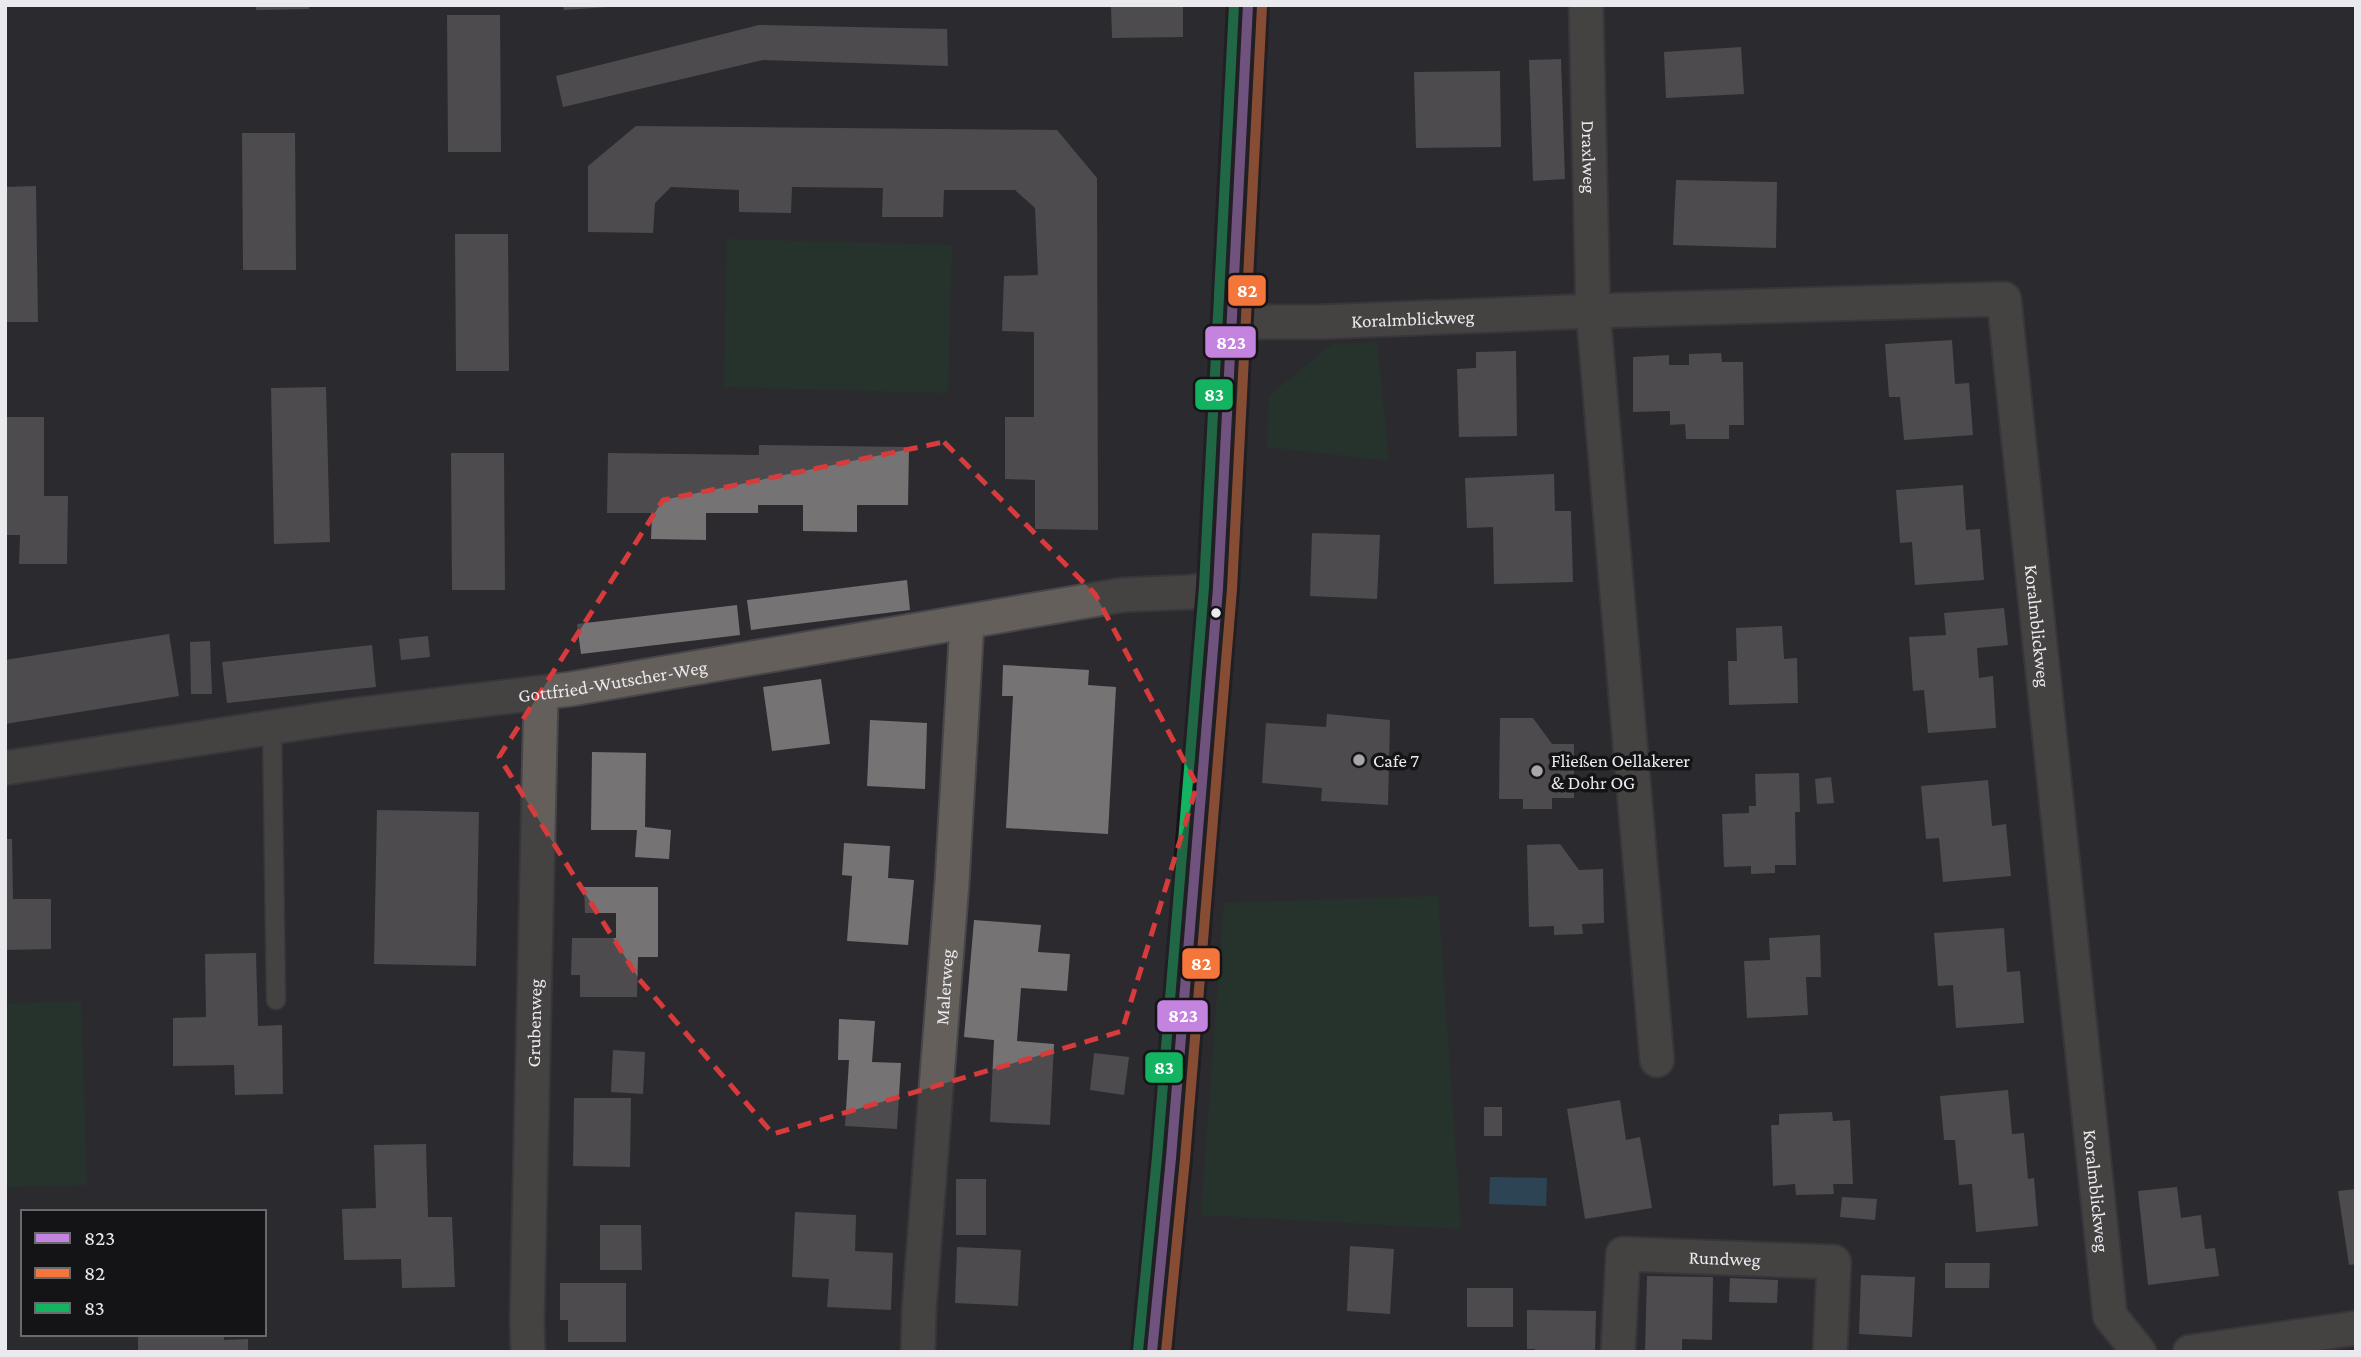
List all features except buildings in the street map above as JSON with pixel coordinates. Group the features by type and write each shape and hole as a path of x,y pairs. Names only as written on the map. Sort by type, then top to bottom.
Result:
{"main road":[{"path":"1152,1352 1171,1158 1218,588 1248,5"}],"street":[{"name":"Draxlweg","path":"1586,5 1593,311"},
{"name":"Koralmblickweg","path":"1231,322 1318,322 2004,299 2110,1316 2139,1352"},
{"path":"1593,311 1657,1060"},
{"name":"Gottfried-Wutscher-Weg","path":"5,768 346,716 541,694 1122,595 1218,588"},
{"name":"Malerweg","path":"918,1352 952,882 967,622"},
{"name":"Grubenweg","path":"528,1352 541,694"},
{"name":"Rundweg","path":"1618,1352 1623,1254 1834,1262 1830,1352"},
{"path":"2190,1352 2356,1328"}],"lane":[{"path":"272,727 276,1000"}],"highlighted area":[{"path":"944,442 1095,594 1197,785 1122,1031 773,1134 639,979 499,757 663,500"}],"green space":[{"path":"727,239 952,245 948,393 724,387"},
{"path":"1377,342 1389,461 1267,447 1269,396 1332,344"},
{"path":"1438,896 1461,1229 1201,1215 1224,903"},
{"path":"81,1001 87,1185 5,1187 5,1004"}],"water":[{"path":"1490,1177 1547,1178 1546,1206 1489,1204"}],"transit line":[{"name":"83","path":"1138,1351 1157,1157 1204,587 1234,5"},
{"name":"823","path":"1152,1352 1171,1158 1218,588 1248,5"},
{"name":"82","path":"1166,1352 1185,1159 1232,589 1262,6"}],"place":[{"name":"Cafe 7","path":"1359,760"},
{"name":"Fließen Oellakerer & Dohr OG","path":"1537,771"}]}
